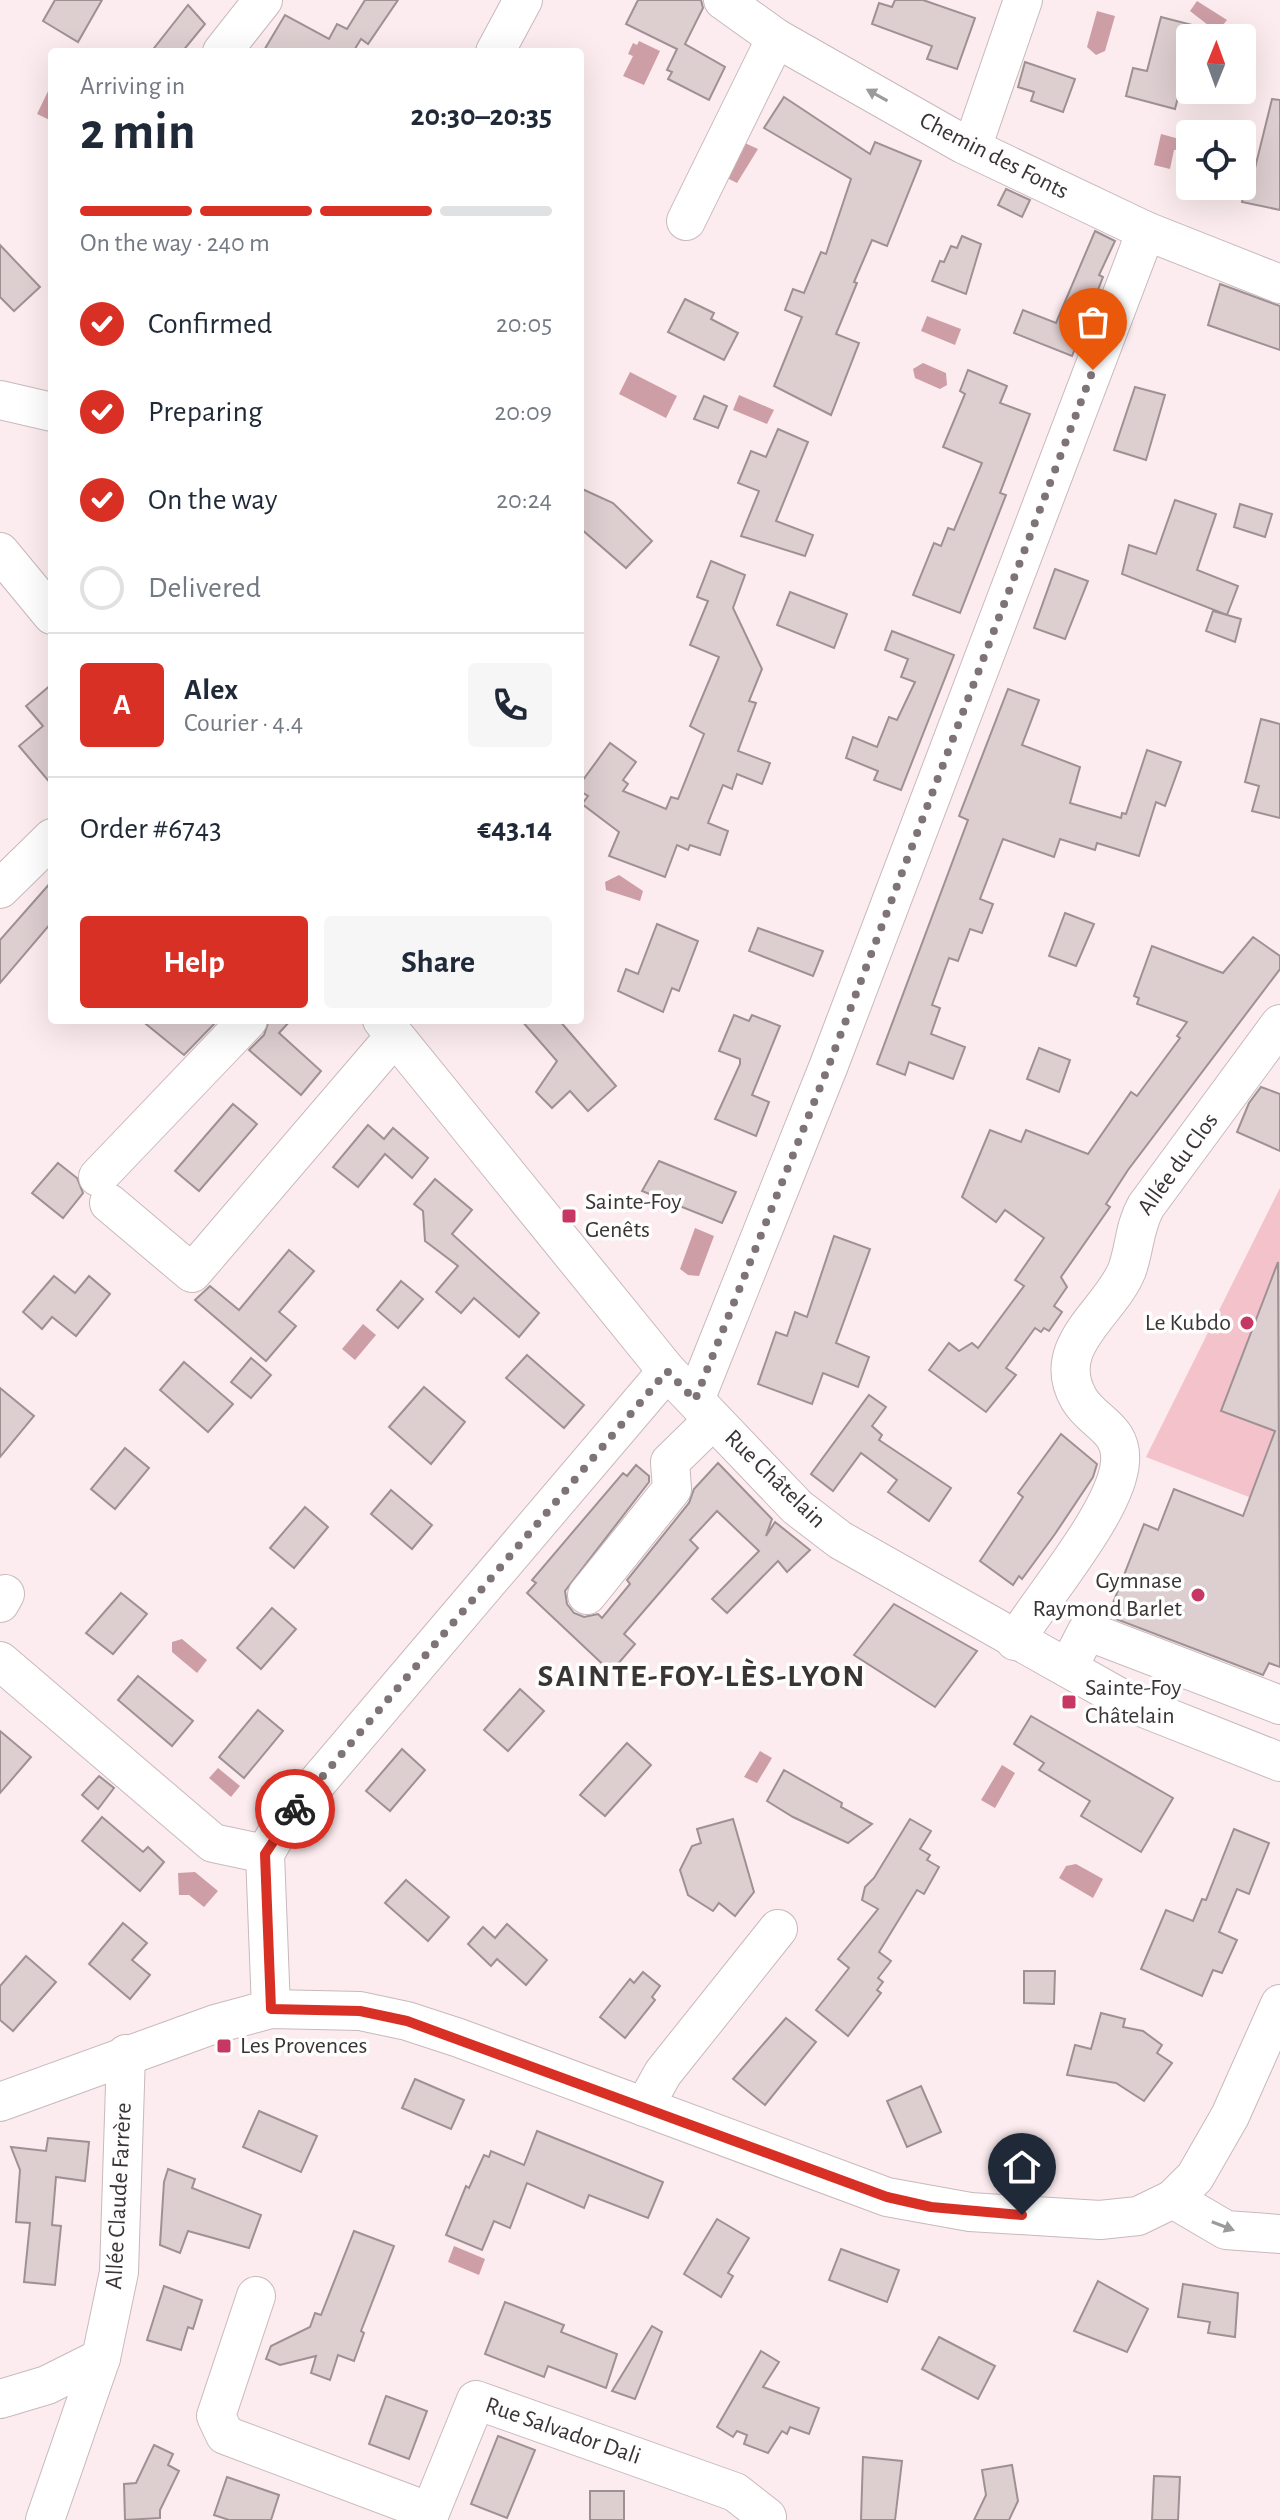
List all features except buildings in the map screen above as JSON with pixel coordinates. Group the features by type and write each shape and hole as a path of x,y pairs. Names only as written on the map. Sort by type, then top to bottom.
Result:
{"street":[{"path":"225,48 263,0"},
{"path":"497,48 523,0"},
{"path":"523,48 549,0"},
{"name":"Chemin des Fonts","path":"723,0 776,38 972,148 1146,231 1280,284"},
{"path":"972,148 1023,0"},
{"path":"686,221 776,38"},
{"path":"587,1595 672,1489 670,1462 704,1410 829,1065 1146,231"},
{"path":"0,400 48,411"},
{"path":"0,552 48,610"},
{"path":"0,889 48,842"},
{"name":"Rue Châtelain","path":"245,1024 103,1190 192,1273 388,1029 667,1371 797,1507 840,1540 1126,1701 1280,1762"},
{"name":"Allée du Clos","path":"1015,1641 1106,1506 1121,1462 1114,1431 1080,1402 1072,1385 1071,1355 1127,1270 1135,1224 1146,1206 1280,1024"},
{"path":"271,2009 265,1854 282,1824 667,1371"},
{"path":"1068,1668 1087,1631 1280,1705"},
{"path":"0,1661 213,1843 265,1854"},
{"path":"644,2107 663,2073 778,1929"},
{"path":"0,2102 126,2054 271,2009 360,2011 407,2021 887,2197 931,2207 1100,2220 1138,2216 1173,2199 1195,2177 1212,2150 1280,2004"},
{"name":"Allée Claude Farrère","path":"45,2520 101,2358 119,2272 126,2054"},
{"path":"1173,2199 1226,2230 1280,2234"},
{"path":"256,2296 216,2416 225,2435 429,2516"},
{"path":"0,2399 47,2385 101,2358"},
{"name":"Rue Salvador Dali","path":"429,2516 476,2400 735,2492 767,2517"}],"shaded area":[{"path":"1197,1 1227,20 1224,24 1207,24 1190,11"},
{"path":"1097,11 1115,16 1105,51 1096,55 1087,47"},
{"path":"639,41 660,51 644,85 623,76 633,56 628,54 633,43 637,45"},
{"path":"48,91 48,119 37,114"},
{"path":"1161,134 1176,138 1170,169 1154,165"},
{"path":"736,139 758,149 737,183 719,174"},
{"path":"927,316 961,329 955,345 921,331"},
{"path":"923,363 946,373 947,385 940,389 915,378 913,369"},
{"path":"630,372 677,396 666,418 619,394"},
{"path":"739,395 774,410 767,424 733,410"},
{"path":"619,875 643,891 640,901 606,890 605,882"},
{"name":"Le Kubdo","path":"1280,1188 1280,1514 1248,1502 1249,1497 1146,1457"},
{"path":"695,1228 714,1236 699,1276 688,1275 680,1269"},
{"path":"363,1324 376,1335 355,1360 342,1349"},
{"path":"182,1639 207,1660 197,1673 172,1652 172,1642"},
{"path":"760,1751 772,1758 757,1783 744,1777"},
{"path":"1002,1765 1015,1773 995,1808 981,1800"},
{"path":"218,1768 240,1786 231,1797 209,1778"},
{"path":"1076,1864 1103,1879 1093,1898 1059,1878 1066,1866"},
{"path":"195,1872 218,1891 204,1907 189,1895 179,1895 178,1873"},
{"path":"454,2246 485,2259 479,2275 448,2262"}],"way so far":[{"path":"295,1809 667,1371 695,1400 829,1065 1093,370"}],"place":[{"name":"Sainte-Foy Genêts","path":"569,1216"},
{"name":"Le Kubdo","path":"1247,1323"},
{"name":"Gymnase Raymond Barlet","path":"1198,1595"},
{"name":"Sainte-Foy Châtelain","path":"1069,1702"},
{"name":"Les Provences","path":"224,2046"}],"district":[{"name":"SAINTE-FOY-LÈS-LYON","path":"702,1676"}],"route":[{"path":"295,1809 282,1824 265,1854 271,2009 315,2007 360,2011 407,2021 887,2197 931,2207 1022,2215"}]}
